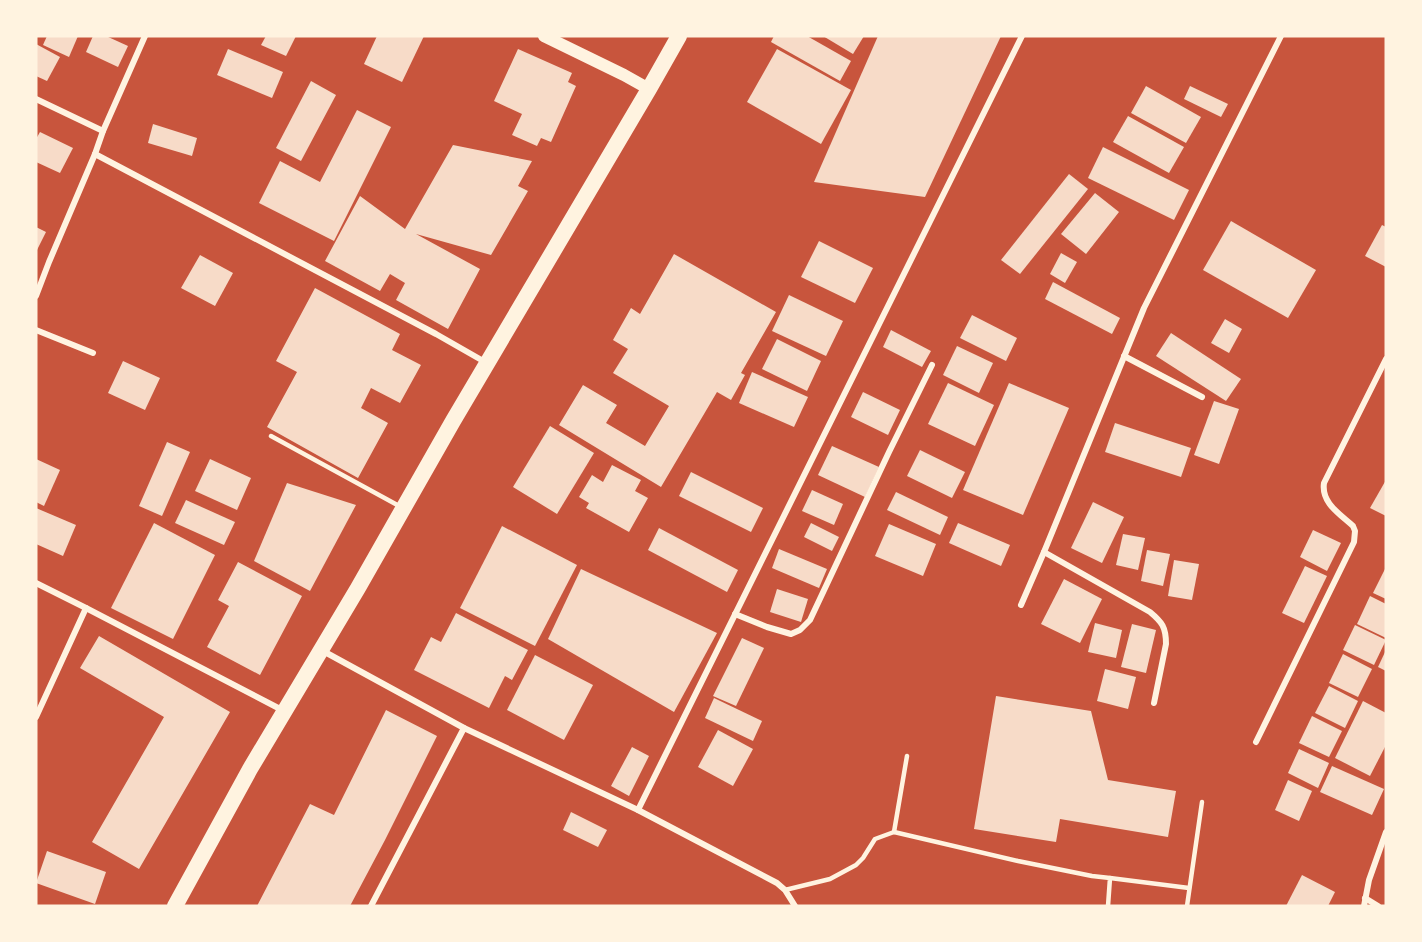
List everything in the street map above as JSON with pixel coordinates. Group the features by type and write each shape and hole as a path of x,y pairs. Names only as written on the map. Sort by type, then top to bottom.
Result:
{"highway":[{"path":"175,906 250,769 679,36"}],"main road":[{"path":"544,36 649,89"}],"street":[{"path":"36,296 95,154 102,131 145,36"},
{"path":"638,810 1022,36"},
{"path":"1021,605 1144,308 1281,36"},
{"path":"36,99 102,131"},
{"path":"95,154 436,334 488,364"},
{"path":"36,330 93,353"},
{"path":"1124,356 1202,397"},
{"path":"1256,742 1354,542 1353,526 1326,501 1324,483 1386,359"},
{"path":"735,614 791,634 800,630 810,620 932,365"},
{"path":"1044,552 1150,612 1161,622 1166,635 1166,644 1154,703"},
{"path":"36,584 284,712"},
{"path":"36,717 86,608"},
{"path":"321,650 464,728 638,810 777,883 785,890 795,906"},
{"path":"371,906 464,728"},
{"path":"1364,906 1369,880 1386,832"},
{"path":"1365,898 1378,906"}],"lane":[{"path":"271,435 404,509"},
{"path":"894,832 908,756"},
{"path":"1187,906 1202,802"},
{"path":"785,890 830,879 856,866 875,839 894,832 1092,876 1189,888"},
{"path":"1108,906 1110,878"}],"building":[{"path":"47,36 78,36 69,57 43,45"},
{"path":"93,36 106,36 128,46 118,67 86,52"},
{"path":"266,36 296,36 286,56 261,45"},
{"path":"377,36 424,36 402,82 364,64"},
{"path":"774,36 807,36 851,61 840,81 771,42"},
{"path":"823,36 864,36 853,54"},
{"path":"878,36 1001,36 925,197 814,182"},
{"path":"36,44 60,57 47,81 36,76"},
{"path":"228,49 283,72 272,98 217,75"},
{"path":"518,49 572,73 568,82 576,86 551,142 541,138 537,146 512,135 522,114 494,101"},
{"path":"777,49 851,90 821,144 747,102"},
{"path":"311,81 336,95 301,161 276,148"},
{"path":"1146,86 1201,117 1186,143 1131,113"},
{"path":"1190,86 1228,104 1221,117 1184,99"},
{"path":"357,110 391,127 334,241 259,203 280,161 320,182"},
{"path":"1128,116 1184,147 1169,173 1113,142"},
{"path":"153,124 197,138 192,156 148,143"},
{"path":"40,132 73,148 60,173 36,162 36,139"},
{"path":"453,145 532,161 518,186 528,191 491,255 416,234 480,269 448,329 396,300 405,283 390,274 380,291 325,261 360,196 405,229"},
{"path":"1103,147 1189,190 1174,220 1088,178"},
{"path":"1069,174 1088,189 1020,274 1001,260"},
{"path":"1095,193 1119,212 1086,254 1061,234"},
{"path":"1231,221 1316,270 1288,318 1203,270"},
{"path":"1382,225 1386,227 1386,267 1365,256"},
{"path":"36,227 46,232 36,252"},
{"path":"819,241 873,268 855,303 801,277"},
{"path":"1061,253 1077,262 1065,283 1050,274"},
{"path":"674,254 776,312 741,373 745,375 731,400 717,392 661,487 559,425 583,385 617,405 606,423 645,446 669,406 613,373 628,349 613,340 631,308 640,314"},
{"path":"200,255 233,273 215,306 181,288"},
{"path":"1053,282 1120,318 1112,334 1045,299"},
{"path":"315,288 400,334 392,350 421,365 400,403 371,388 361,408 388,423 358,478 267,427 297,372 276,361"},
{"path":"789,295 843,321 826,356 772,331"},
{"path":"972,315 1017,338 1006,361 960,338"},
{"path":"1225,319 1242,329 1229,353 1211,343"},
{"path":"891,330 931,351 922,367 883,347"},
{"path":"1171,333 1241,379 1226,401 1156,356"},
{"path":"777,339 821,361 807,391 762,369"},
{"path":"957,346 993,363 979,393 943,375"},
{"path":"123,361 160,378 145,410 108,393"},
{"path":"752,372 808,397 794,427 739,403"},
{"path":"948,383 994,405 975,446 928,424"},
{"path":"1009,383 1069,408 1023,515 963,490"},
{"path":"863,392 900,410 888,435 851,417"},
{"path":"1214,401 1239,409 1219,464 1194,455"},
{"path":"1115,423 1191,448 1181,477 1105,452"},
{"path":"550,426 594,453 557,514 513,487"},
{"path":"167,442 190,452 162,516 139,506"},
{"path":"832,446 879,467 865,497 818,475"},
{"path":"920,450 965,472 952,498 907,476"},
{"path":"36,459 60,470 44,506 36,502"},
{"path":"210,459 251,478 237,510 195,491"},
{"path":"612,465 641,480 635,491 648,498 629,532 586,508 589,503 579,497 592,475 603,482"},
{"path":"691,472 763,508 751,532 679,496"},
{"path":"1386,480 1386,516 1370,508"},
{"path":"287,483 356,505 310,591 254,561"},
{"path":"812,490 843,504 834,525 802,511"},
{"path":"896,492 948,517 940,535 887,510"},
{"path":"186,500 235,522 224,545 175,523"},
{"path":"1093,502 1124,517 1102,563 1071,548"},
{"path":"36,508 76,525 63,556 36,544"},
{"path":"154,523 215,555 173,639 111,608"},
{"path":"811,523 839,537 832,551 804,537"},
{"path":"958,523 1010,545 1001,566 949,543"},
{"path":"889,524 936,544 923,576 875,556"},
{"path":"502,526 577,565 535,646 460,608"},
{"path":"659,528 738,570 727,592 648,550"},
{"path":"1313,530 1341,543 1327,571 1300,557"},
{"path":"1123,534 1145,538 1138,570 1116,565"},
{"path":"779,549 827,569 819,588 772,568"},
{"path":"1147,550 1170,554 1163,586 1141,581"},
{"path":"1174,560 1199,564 1192,600 1168,596"},
{"path":"238,562 302,596 260,675 207,647 229,606 218,600"},
{"path":"1305,566 1327,576 1304,623 1282,613"},
{"path":"1386,567 1386,599 1373,593"},
{"path":"581,569 717,633 674,712 548,639"},
{"path":"1064,579 1102,599 1080,643 1041,624"},
{"path":"777,589 808,599 801,622 770,612"},
{"path":"1370,596 1386,604 1386,638 1357,624"},
{"path":"456,613 528,650 512,680 505,676 489,708 414,670 431,637 441,642"},
{"path":"1095,623 1122,630 1116,658 1088,652"},
{"path":"1132,624 1156,630 1146,673 1121,667"},
{"path":"1355,625 1386,640 1374,665 1343,650"},
{"path":"99,636 230,712 139,869 92,842 164,717 80,668"},
{"path":"742,638 764,648 736,706 713,696"},
{"path":"1386,650 1386,671 1378,667"},
{"path":"1343,654 1372,669 1358,697 1329,683"},
{"path":"535,655 593,685 564,740 507,710"},
{"path":"1105,669 1136,677 1128,709 1097,701"},
{"path":"1329,686 1358,701 1345,728 1315,713"},
{"path":"996,696 1091,711 1108,780 1176,791 1168,837 1060,819 1056,842 974,829"},
{"path":"714,698 762,721 753,741 705,718"},
{"path":"1363,701 1386,713 1386,745 1370,776 1335,758"},
{"path":"386,710 437,736 350,906 257,906 310,804 334,815"},
{"path":"1312,716 1342,731 1329,757 1299,743"},
{"path":"718,730 753,749 733,786 698,767"},
{"path":"632,747 649,756 629,796 611,786"},
{"path":"1299,749 1329,763 1318,788 1288,773"},
{"path":"1332,766 1384,789 1372,815 1320,792"},
{"path":"1288,780 1312,791 1299,821 1275,810"},
{"path":"571,812 607,830 598,847 563,830"},
{"path":"47,851 106,872 95,904 36,883"},
{"path":"1302,875 1335,892 1328,906 1286,906"}]}
